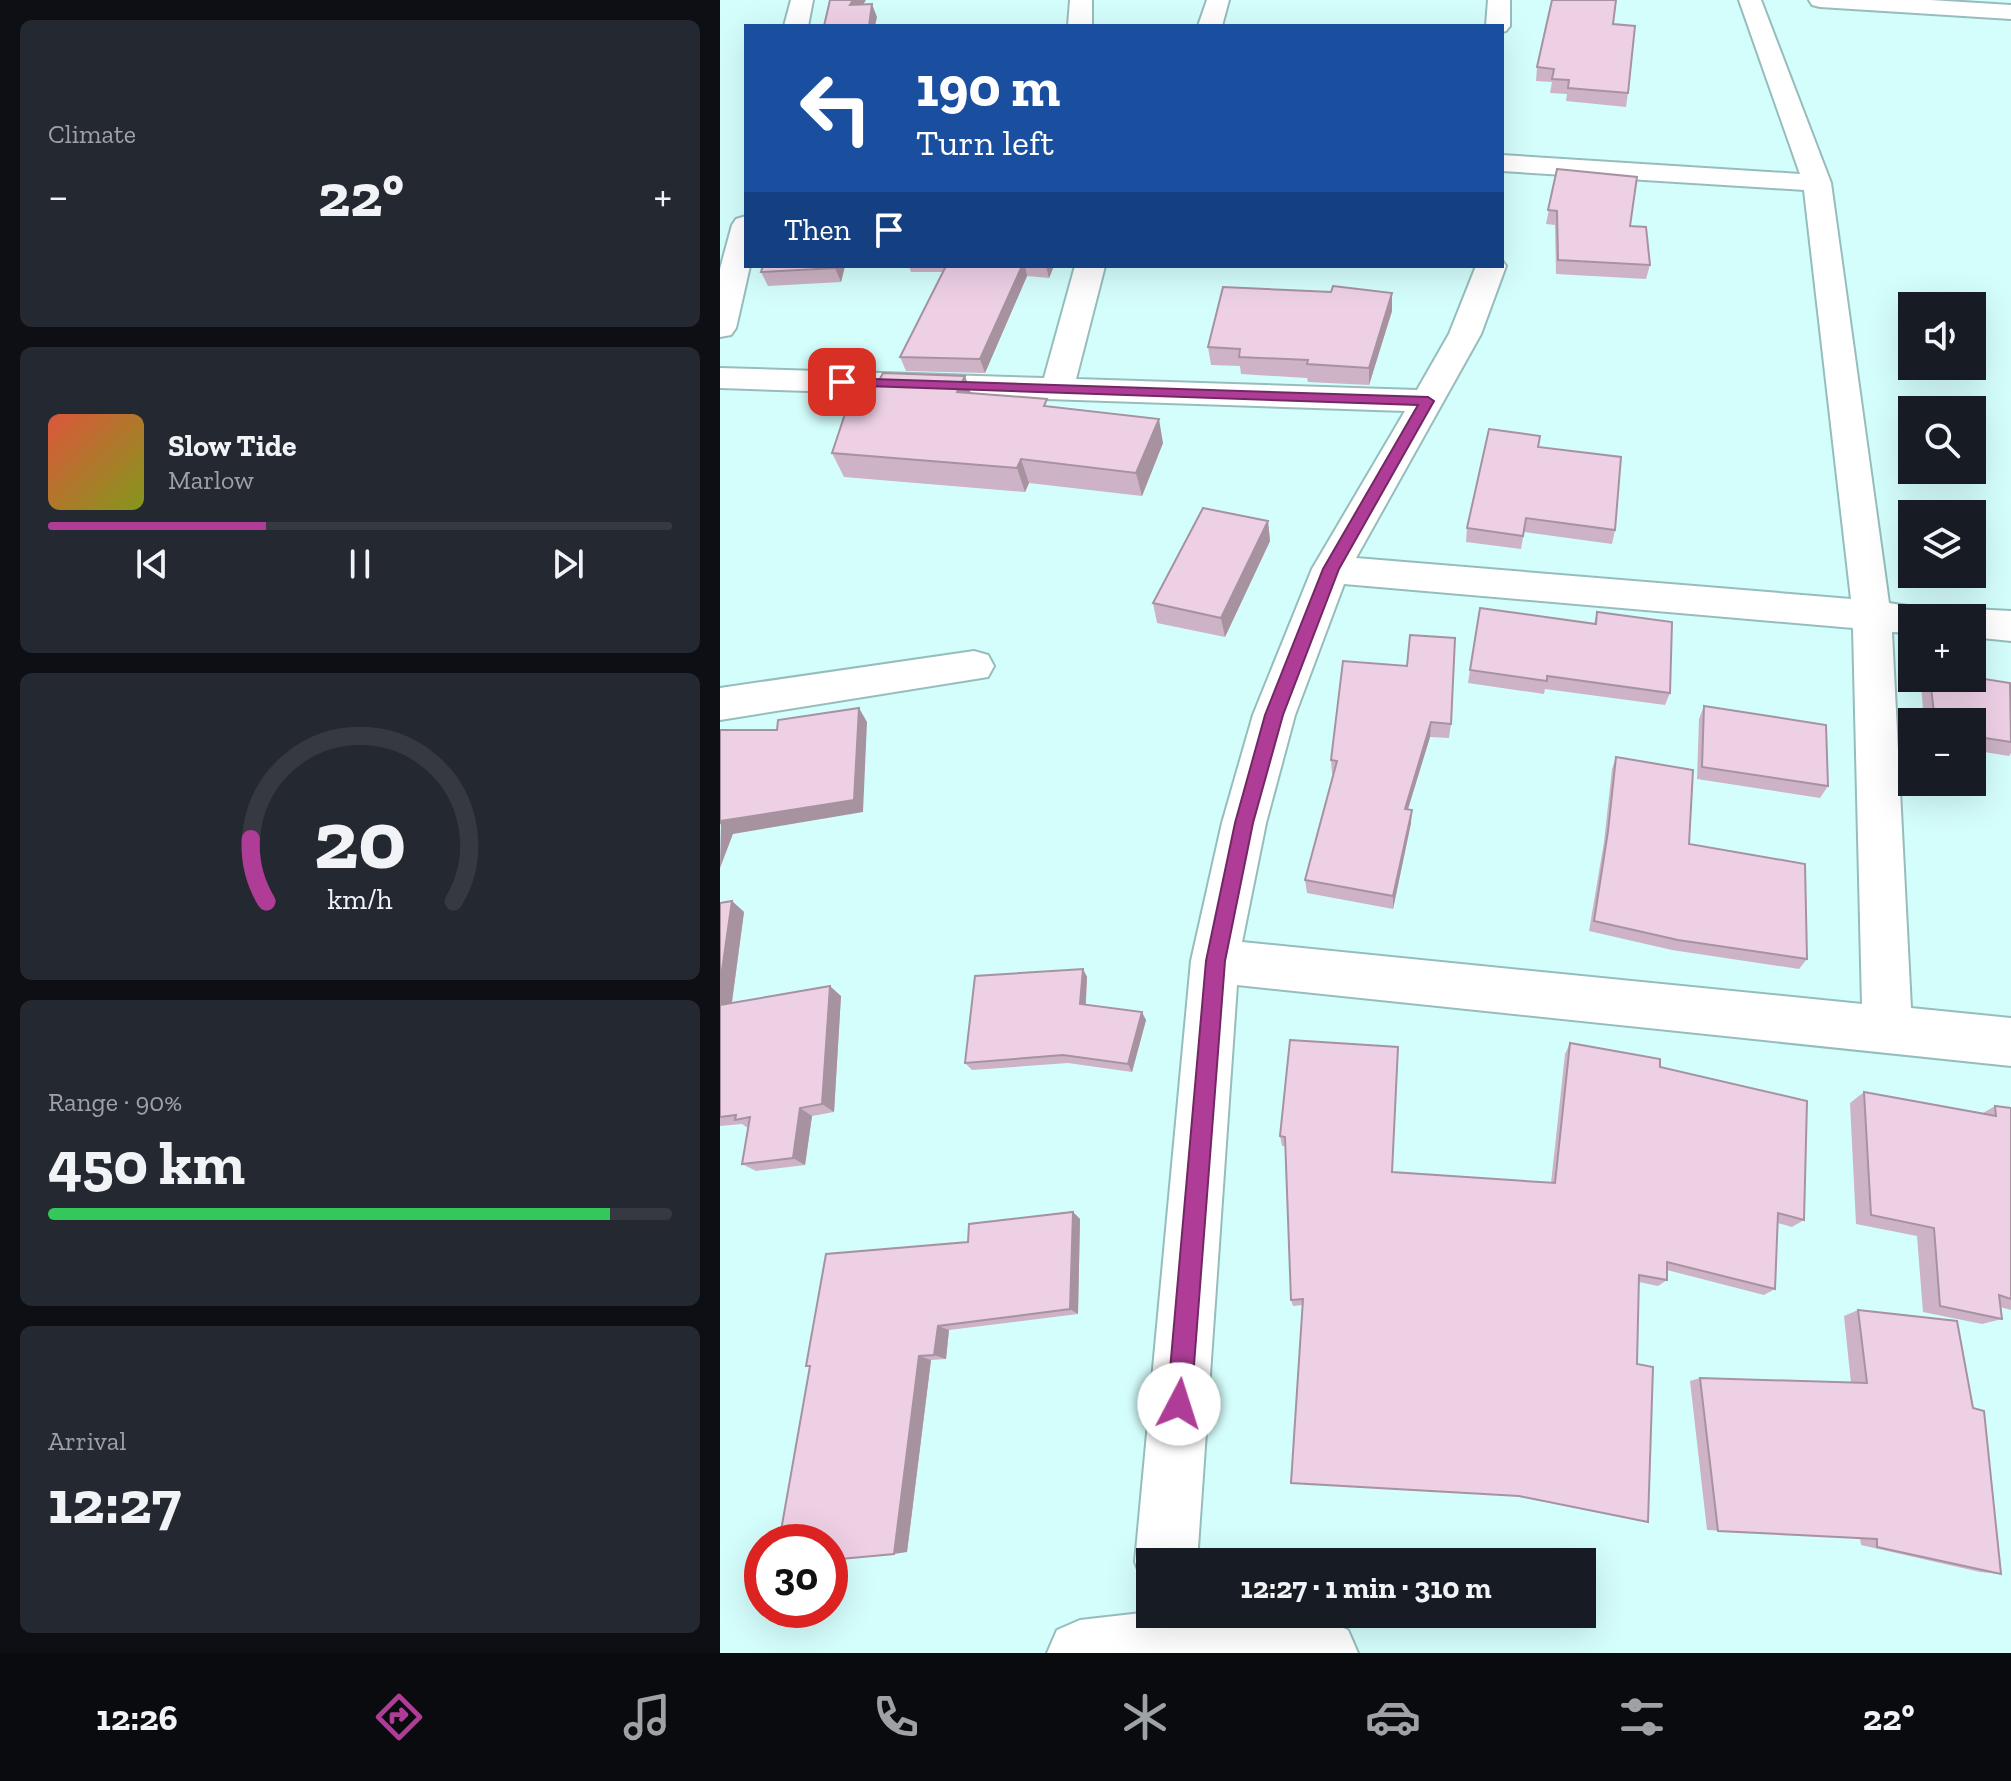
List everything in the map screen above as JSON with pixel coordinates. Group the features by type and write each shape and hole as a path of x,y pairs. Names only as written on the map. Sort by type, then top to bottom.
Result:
{"street":[{"path":"796,24 802,0"},
{"path":"1080,24 1081,0"},
{"path":"1211,24 1218,0"},
{"path":"1498,24 1499,0"},
{"path":"1750,0 1817,183 1872,616 1883,960 1889,1031"},
{"path":"1820,0 2010,10"},
{"path":"1504,163 1817,183"},
{"path":"720,328 726,279 744,230"},
{"path":"1057,389 1089,268"},
{"path":"1167,1548 1215,961 1244,823 1274,715 1331,569 1465,334 1490,268"},
{"path":"720,378 1428,401"},
{"path":"1331,569 1898,618"},
{"path":"1986,624 2011,626"},
{"path":"720,704 974,666"},
{"path":"1215,961 2011,1042"},
{"path":"1080,1653 1161,1628 1325,1653"}],"building":[{"path":"830,0 853,0 850,5 872,4 869,24 824,24"},
{"path":"1552,0 1616,0 1613,24 1635,26 1628,93 1568,88 1569,80 1552,79 1554,69 1537,67"},
{"path":"1557,169 1637,177 1630,226 1646,227 1650,265 1558,260 1557,211 1548,210"},
{"path":"762,268 835,268 761,272"},
{"path":"945,268 1021,268 980,359 900,357"},
{"path":"1333,286 1392,293 1369,368 1307,364 1308,360 1239,357 1240,349 1208,347 1223,287 1331,292"},
{"path":"883,373 965,376 957,392 1047,399 1044,406 1159,419 1136,473 1021,459 1017,468 832,453 854,387 875,388"},
{"path":"1489,429 1540,436 1538,447 1621,457 1615,530 1526,518 1523,536 1467,528"},
{"path":"1203,508 1268,521 1221,618 1153,603"},
{"path":"1480,608 1596,624 1597,612 1672,622 1670,693 1547,676 1547,681 1470,670"},
{"path":"1410,635 1455,638 1451,724 1431,722 1405,809 1412,810 1393,896 1305,880 1337,761 1331,760 1343,661 1407,666"},
{"path":"1986,679 2010,683 2011,742 1986,738 1986,708 1933,708 1932,692 1986,692"},
{"path":"1704,706 1826,725 1828,786 1702,767"},
{"path":"859,708 854,800 721,821 720,824 720,730 777,730 778,720"},
{"path":"1616,757 1693,770 1689,844 1805,864 1807,959 1678,940 1594,921"},
{"path":"732,901 720,984 720,903"},
{"path":"1083,969 1080,1004 1142,1012 1128,1064 1063,1055 965,1063 975,976"},
{"path":"830,986 822,1104 800,1108 793,1158 742,1164 750,1117 735,1120 736,1115 720,1117 720,1005"},
{"path":"1290,1040 1398,1047 1392,1172 1555,1183 1570,1043 1660,1059 1660,1067 1807,1101 1804,1220 1778,1213 1775,1289 1667,1262 1667,1280 1639,1275 1637,1364 1653,1367 1648,1522 1519,1496 1291,1483 1303,1299 1291,1300 1285,1137 1280,1136"},
{"path":"1864,1092 1996,1116 1995,1106 2011,1108 2011,1299 1999,1295 2002,1319 1940,1306 1934,1228 1871,1215"},
{"path":"1073,1212 1070,1309 938,1326 934,1355 919,1356 894,1554 848,1558 848,1524 782,1524 826,1254 968,1242 969,1224"},
{"path":"1858,1310 1957,1321 1973,1408 1984,1411 2001,1574 1877,1547 1877,1539 1718,1531 1700,1378 1867,1383"}],"route":[{"path":"842,382 1428,401 1331,569 1274,715 1244,823 1215,961 1179,1404"}]}
